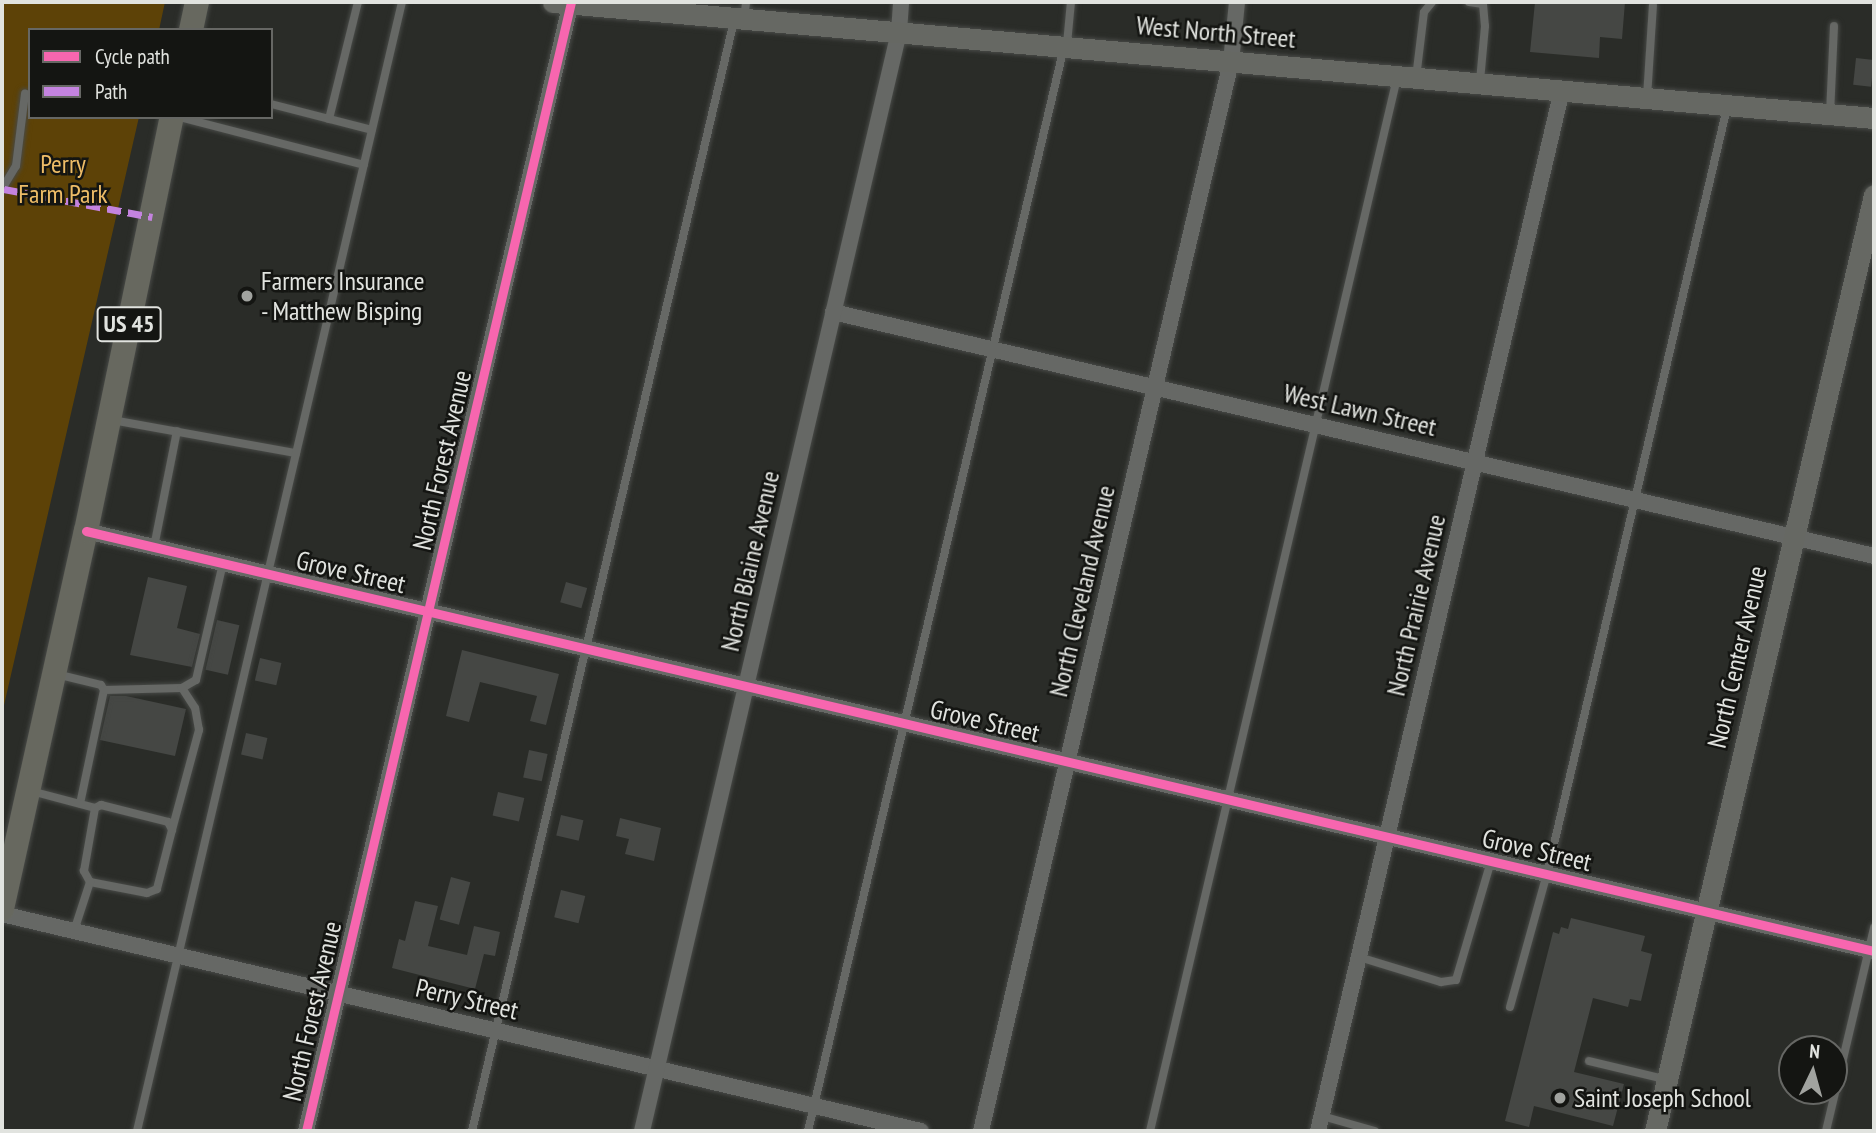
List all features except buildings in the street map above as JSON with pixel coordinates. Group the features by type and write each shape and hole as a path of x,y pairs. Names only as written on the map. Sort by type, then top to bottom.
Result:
{"main road":[{"path":"191,28 197,2"},
{"name":"West North Street","path":"565,2 741,13 899,32 1874,118"},
{"name":"US 45","path":"2,911 110,419 172,119"},
{"name":"North Center Avenue","path":"1655,1131 1874,195"}],"street":[{"name":"North Forest Avenue","path":"306,1131 428,611 565,2"},
{"name":"North Blaine Avenue","path":"642,1131 899,32 901,2"},
{"name":"North Cleveland Avenue","path":"981,1131 1231,62 1237,2"},
{"name":"North Prairie Avenue","path":"1320,1124 1562,90"},
{"name":"West Lawn Street","path":"833,312 1874,556"},
{"name":"Grove Street","path":"86,531 1872,950"},
{"name":"Perry Street","path":"2,911 74,931 921,1131"}],"lane":[{"path":"329,119 358,2"},
{"path":"137,1131 402,2"},
{"path":"808,1131 1065,47 1071,2"},
{"path":"1150,1131 1316,424 1424,12 1432,2"},
{"path":"1469,2 1483,4 1485,26 1480,83"},
{"path":"1647,97 1653,5"},
{"path":"472,1131 585,649 741,13"},
{"path":"1830,114 1834,26"},
{"path":"2,189 16,166 25,94"},
{"path":"273,105 372,130"},
{"path":"1510,1007 1546,874 1728,105"},
{"path":"187,119 364,165"},
{"path":"110,419 296,453"},
{"path":"154,547 177,431"},
{"path":"104,690 182,688 196,680 223,563"},
{"path":"54,674 101,685 104,690 80,804"},
{"path":"90,881 147,893 158,889 199,730 195,708 182,688"},
{"path":"28,790 95,808 101,805 162,819 172,830"},
{"path":"74,931 90,881 85,871 95,808"},
{"path":"1359,957 1441,982 1456,980 1491,861"},
{"path":"1826,1131 1872,950 1874,928"},
{"path":"1589,1061 1667,1080"},
{"path":"1320,1124 1375,1131"}],"green space":[{"name":"Perry Farm Park","path":"2,2 165,2 159,28 28,28 28,119 139,119 2,714"}],"marked path":[{"path":"4,189 152,217"}],"cycle path":[{"path":"306,1131 571,2"},
{"path":"86,531 1874,951"}],"place":[{"name":"Farmers Insurance - Matthew Bisping","path":"247,296"},
{"name":"Saint Joseph School","path":"1560,1098"}]}
